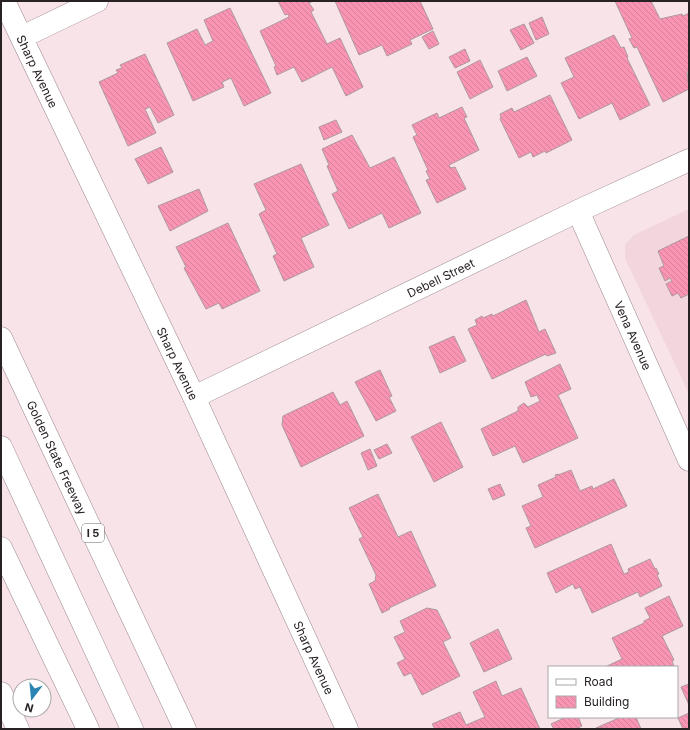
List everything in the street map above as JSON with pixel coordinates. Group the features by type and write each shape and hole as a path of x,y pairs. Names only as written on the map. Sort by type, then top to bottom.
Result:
{"main road":[{"name":"Sharp Avenue","path":"4,1 194,397 346,729"},
{"path":"22,37 97,1"},
{"name":"Debell Street","path":"194,397 578,211 689,160"},
{"name":"Vena Avenue","path":"578,211 689,460"},
{"name":"Golden State Freeway","path":"1,338 185,729"},
{"path":"1,447 132,729"},
{"path":"1,548 88,729"},
{"path":"1,693 18,729"}],"shaded area":[{"path":"689,209 689,394 625,258 625,245 634,235"}],"building":[{"path":"278,1 313,1 309,3 314,10 311,12 327,44 340,38 363,87 346,96 332,67 302,82 294,67 277,75 274,67 276,66 260,31 289,17 288,14 285,15"},
{"path":"335,1 420,1 433,29 410,40 412,44 387,56 382,45 359,55"},
{"path":"615,1 651,1 660,19 682,14 683,16 689,13 689,71 687,72 689,89 663,102 637,47 634,48 629,39 632,38"},
{"path":"230,8 271,93 244,106 231,78 222,82 224,87 193,101 167,43 197,29 205,45 213,41 204,20"},
{"path":"542,17 549,34 536,40 529,23"},
{"path":"524,24 534,43 521,50 510,30"},
{"path":"433,31 439,44 429,49 422,37"},
{"path":"614,35 621,48 624,47 628,57 627,58 650,105 620,120 612,103 579,119 561,83 574,77 565,58"},
{"path":"465,49 470,61 455,68 449,57"},
{"path":"145,54 174,115 158,123 150,107 145,109 156,133 128,146 99,82 118,73 116,70 122,68 120,65"},
{"path":"527,57 537,76 507,91 498,71"},
{"path":"480,60 493,87 470,99 457,72"},
{"path":"550,95 572,140 546,153 545,151 533,157 531,152 519,158 500,119 500,114 512,108 514,112"},
{"path":"462,107 467,117 464,118 479,150 449,165 451,168 455,167 466,189 437,203 426,180 430,179 426,171 428,170 413,137 417,135 412,125 437,113 439,118"},
{"path":"336,120 342,132 324,140 319,127"},
{"path":"352,135 370,168 394,157 421,213 389,228 382,213 349,229 332,194 338,191 327,166 329,165 322,149"},
{"path":"161,147 173,172 148,184 135,159"},
{"path":"301,164 329,225 301,238 314,267 284,281 273,256 277,254 259,214 266,210 254,184"},
{"path":"199,189 208,211 170,231 158,206"},
{"path":"228,223 260,291 222,309 219,303 206,309 184,268 186,267 176,247"},
{"path":"689,236 689,294 681,298 678,293 672,296 666,284 672,281 670,278 665,281 659,268 664,266 658,251"},
{"path":"526,300 539,332 545,329 556,353 547,356 546,354 492,379 468,329 477,325 475,320 482,316 483,318 492,314 493,316"},
{"path":"454,336 466,361 440,373 429,347"},
{"path":"560,364 571,389 558,395 578,438 523,463 515,446 493,456 481,429 518,411 518,407 524,403 528,407 540,401 537,395 531,397 525,382"},
{"path":"380,370 392,396 389,397 396,411 376,421 355,382"},
{"path":"333,392 340,405 347,401 364,436 301,467 282,425 283,416"},
{"path":"441,422 463,467 434,482 411,437"},
{"path":"387,444 392,453 379,459 374,450"},
{"path":"370,449 377,466 368,470 361,453"},
{"path":"571,470 580,491 592,486 593,489 614,479 627,506 535,548 526,528 531,526 522,506 543,497 538,485 556,477 555,475"},
{"path":"500,484 505,495 493,500 488,489"},
{"path":"378,494 398,537 411,531 436,586 389,608 390,609 382,613 369,584 375,581 376,575 359,539 363,537 349,508"},
{"path":"611,544 624,574 629,572 628,569 650,559 659,574 657,575 662,586 640,597 638,592 592,613 580,587 575,589 573,584 556,593 547,573"},
{"path":"669,596 683,626 662,636 674,660 672,661 674,666 607,666 622,659 612,638 644,623 644,621 650,618 645,608"},
{"path":"427,608 437,610 451,638 443,642 460,676 422,695 411,673 404,676 397,663 405,659 394,637 405,632 400,621"},
{"path":"498,629 512,659 484,672 470,643"},
{"path":"496,681 502,696 521,688 540,729 435,729 432,724 460,712 466,725 485,717 473,692"},
{"path":"689,684 689,705 681,687"},
{"path":"689,713 689,729 683,729 678,718"},
{"path":"564,718 578,718 582,726 576,729 554,729 551,724"},
{"path":"619,718 636,718 641,729 596,728"}]}
